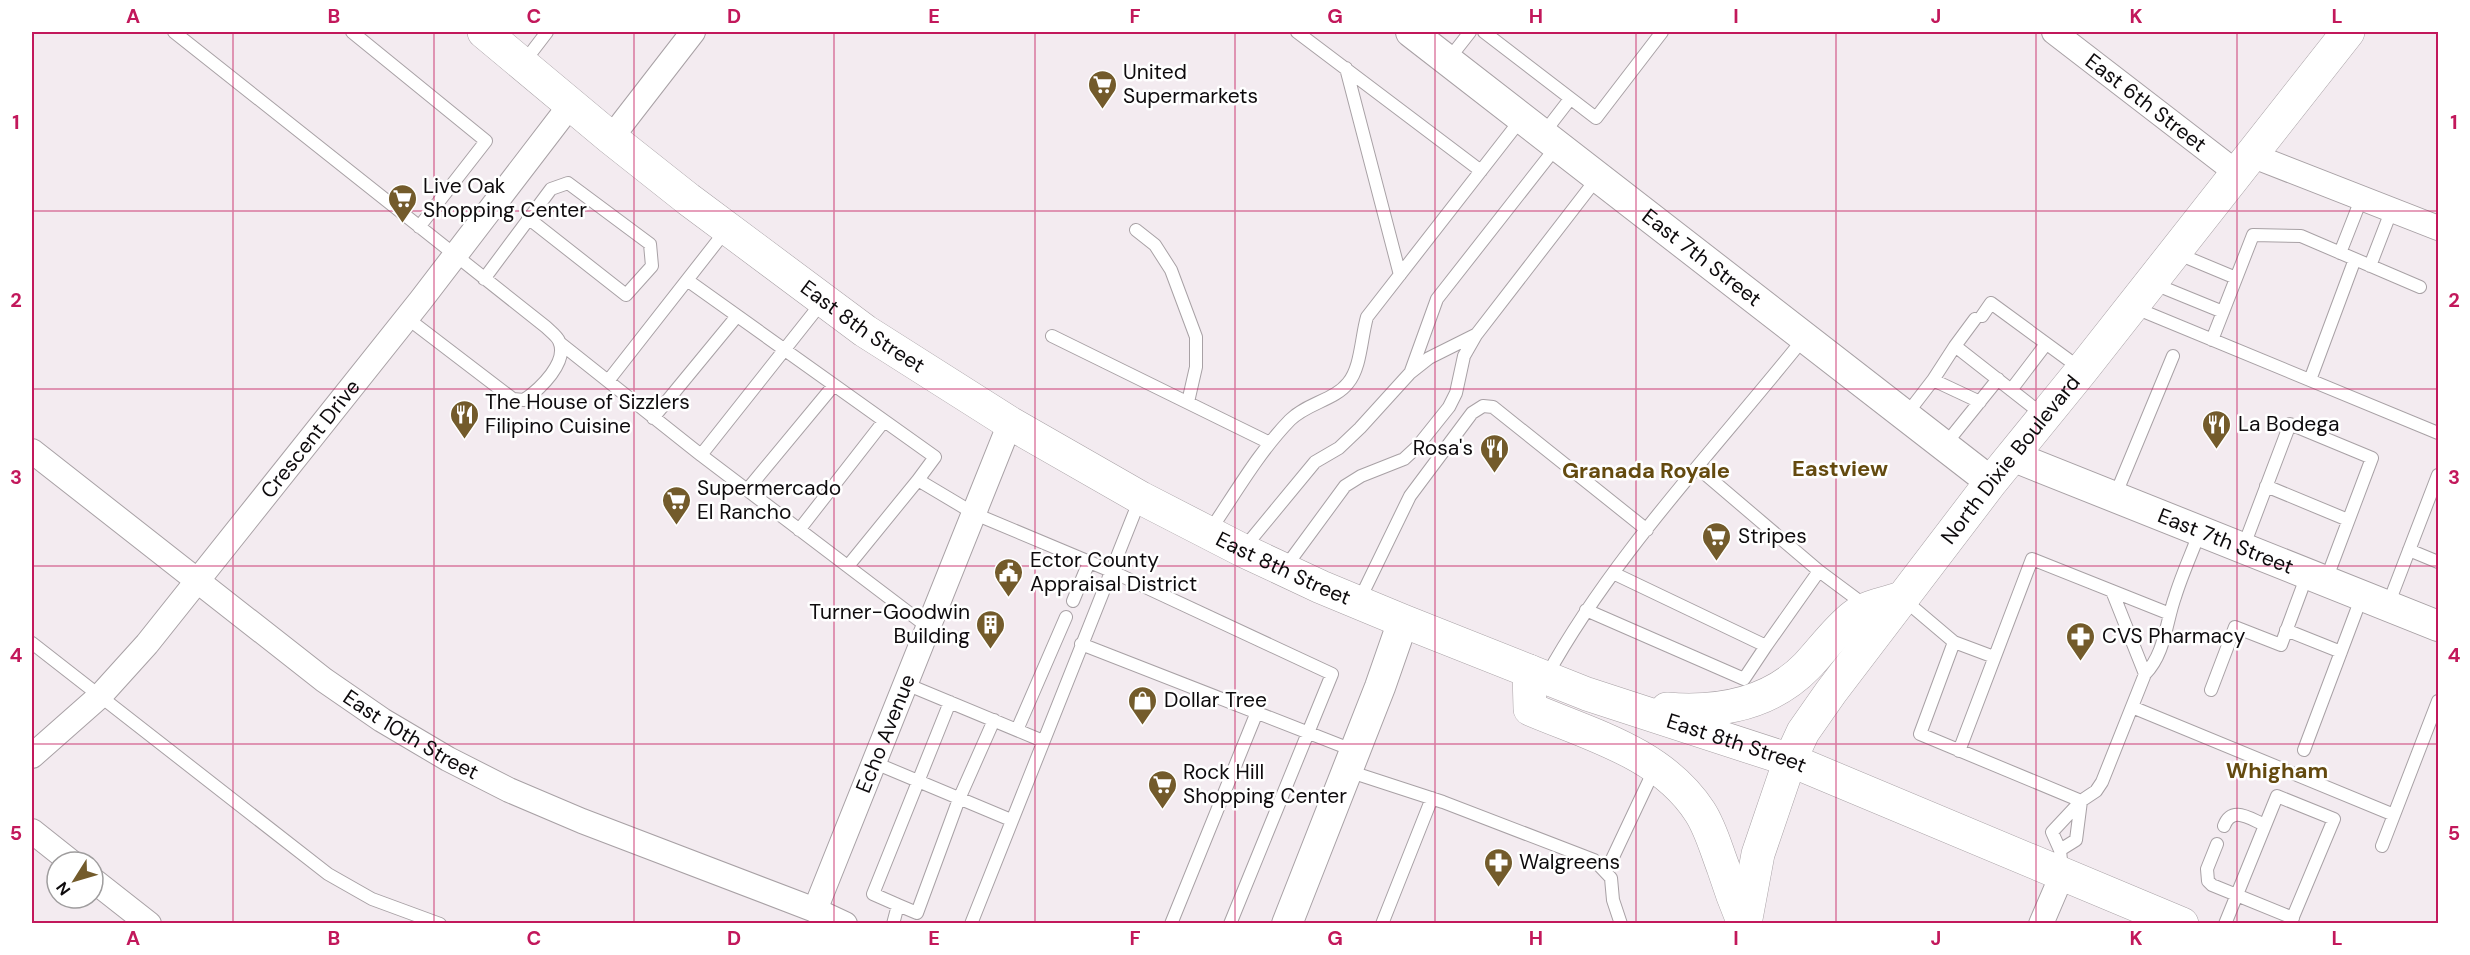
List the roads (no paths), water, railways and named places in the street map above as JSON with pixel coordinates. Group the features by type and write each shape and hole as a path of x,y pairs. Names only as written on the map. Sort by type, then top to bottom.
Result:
{"main road":[{"name":"East 8th Street","path":"484,32 611,138 823,301 922,369 1010,423 1141,498 1242,550 1358,603 1587,694 1790,760 2061,863 2182,924"},
{"name":"North Dixie Boulevard","path":"1744,924 1758,854 1790,760 1803,732 1990,482 2142,295 2348,32"},
{"path":"1628,706 1698,711 1752,702 1779,687 1804,668 1854,616 1870,608 1902,598"},
{"path":"1537,674 1530,710 1613,742 1656,767 1670,777 1700,812 1712,834 1744,924"}],"street":[{"path":"611,138 693,32"},
{"name":"East 6th Street","path":"2054,32 2244,164 2362,197 2439,228"},
{"name":"East 7th Street","path":"1418,33 1448,60 1990,482"},
{"name":"Crescent Drive","path":"32,756 100,696 147,644 407,318 571,104"},
{"name":"Echo Avenue","path":"815,910 1010,423"},
{"name":"East 10th Street","path":"32,451 324,680 382,720 448,759 509,790 582,821 815,910 844,924"},
{"name":"East 7th Street","path":"2012,456 2439,626"},
{"path":"1287,924 1352,761 1403,621"},
{"path":"32,831 56,850"},
{"path":"2042,924 2061,863"},
{"path":"105,889 149,924"}],"lane":[{"path":"174,32 546,327 559,339 561,348 558,365 534,393 524,400 513,399 407,318"},
{"path":"352,32 486,141 419,227"},
{"path":"523,63 547,32"},
{"path":"1298,32 1481,171"},
{"path":"1448,60 1470,32"},
{"path":"1484,32 1596,118 1662,32"},
{"path":"1346,69 1400,274"},
{"path":"1410,373 1437,299 1541,132 1570,99"},
{"path":"1208,533 1270,442 1292,418 1311,404 1335,394 1348,383 1359,362 1361,337 1367,318 1481,171 1541,132"},
{"path":"1284,570 1345,486 1361,476 1404,459 1417,447 1449,407 1456,393 1464,356 1476,335 1598,177"},
{"path":"483,279 528,218 551,189 568,183 650,244 652,266 626,296 528,218"},
{"path":"2340,253 2362,197"},
{"path":"2370,266 2392,209"},
{"path":"608,381 727,229"},
{"path":"1136,230 1155,245 1171,270 1196,337 1196,367 1188,402"},
{"path":"2212,340 2253,235 2301,236 2420,287"},
{"path":"2175,252 2236,278"},
{"path":"2310,380 2355,259"},
{"path":"687,280 935,457 848,566"},
{"path":"2142,295 2223,312"},
{"path":"2142,295 2212,340 2439,433"},
{"path":"701,455 823,301"},
{"path":"1905,416 1933,380 1955,346 1991,303 2082,370"},
{"path":"653,418 738,316"},
{"path":"1242,550 1315,462 1339,448 1410,373 1429,358 1476,335"},
{"path":"1052,336 1270,442"},
{"path":"1537,674 1647,530 1804,338"},
{"path":"560,343 653,418 929,628"},
{"path":"2012,390 2046,344"},
{"path":"1955,346 2045,416"},
{"path":"2115,497 2173,356"},
{"path":"1944,446 1998,379"},
{"path":"1933,380 1980,402"},
{"path":"747,490 834,385"},
{"path":"1358,603 1410,496 1472,413 1483,406 1492,407 1647,530"},
{"path":"799,530 885,421"},
{"path":"2211,690 2235,627 2281,645 2286,630 2348,520 2372,458 2290,424 2243,548"},
{"path":"1698,468 1819,572 1870,608"},
{"path":"2304,750 2341,652 2409,550 2439,475"},
{"path":"918,480 975,514 1110,571 1332,674 1230,924"},
{"path":"2266,486 2348,520"},
{"path":"971,924 1141,498"},
{"path":"2061,863 2052,832 2081,801 2096,791 2102,782 2145,674 2152,667 2165,636 2174,597 2200,531"},
{"path":"2409,550 2439,562"},
{"path":"1959,751 2032,559 2170,614"},
{"path":"1072,601 1089,562"},
{"path":"1586,610 1639,628 1699,654 1744,679 1819,572"},
{"path":"1613,573 1660,602 1766,646"},
{"path":"2112,591 2145,674"},
{"path":"1902,598 1954,642 1994,657"},
{"path":"1017,730 1066,617"},
{"path":"2286,630 2341,652"},
{"path":"1954,642 1920,734 2081,801"},
{"path":"32,643 328,874 372,899 440,924"},
{"path":"1081,644 1308,733 1352,761 1432,798 1594,861 1611,878 1613,900 1621,924"},
{"path":"906,684 1043,741"},
{"path":"950,702 873,894 917,913 959,799 994,720"},
{"path":"2382,846 2438,702"},
{"path":"2132,707 2394,815"},
{"path":"1171,924 1257,712"},
{"path":"875,763 1011,820"},
{"path":"1606,872 1656,767"},
{"path":"2217,844 2207,869 2208,881 2212,885 2237,895 2292,921 2334,819 2277,795 2237,895 2225,924"},
{"path":"1382,924 1432,798"},
{"path":"2061,863 2076,840 2081,801"},
{"path":"2224,826 2231,814 2237,813 2265,825"},
{"path":"892,924 898,905"}],"place":[{"name":"United Supermarkets","path":"1102,110"},
{"name":"Live Oak Shopping Center","path":"402,224"},
{"name":"The House of Sizzlers Filipino Cuisine","path":"464,440"},
{"name":"La Bodega","path":"2217,450"},
{"name":"Rosa's","path":"1494,474"},
{"name":"Supermercado El Rancho","path":"676,526"},
{"name":"Stripes","path":"1717,562"},
{"name":"Ector County Appraisal District","path":"1009,598"},
{"name":"Turner-Goodwin Building","path":"991,650"},
{"name":"CVS Pharmacy","path":"2081,662"},
{"name":"Dollar Tree","path":"1143,726"},
{"name":"Rock Hill Shopping Center","path":"1162,810"},
{"name":"Walgreens","path":"1498,888"}],"district":[{"name":"Eastview","path":"1840,468"},
{"name":"Granada Royale","path":"1646,470"},
{"name":"Whigham","path":"2277,770"}]}
